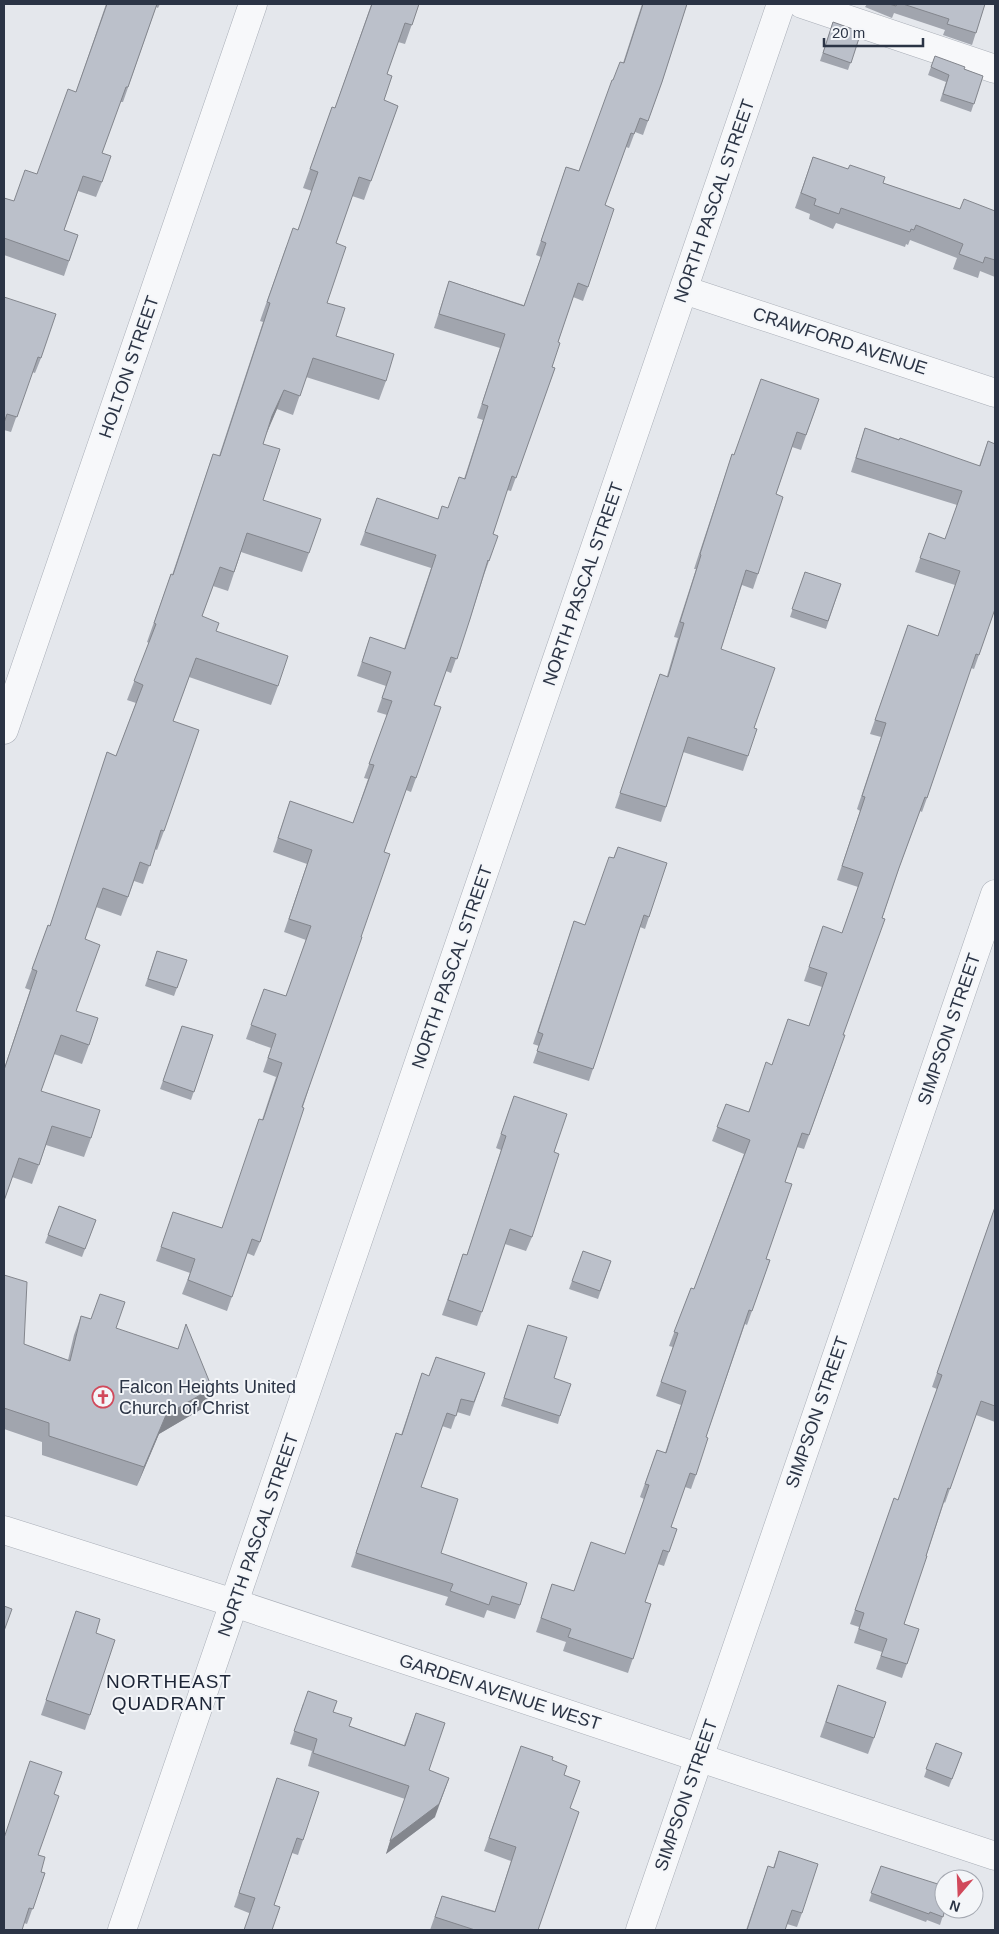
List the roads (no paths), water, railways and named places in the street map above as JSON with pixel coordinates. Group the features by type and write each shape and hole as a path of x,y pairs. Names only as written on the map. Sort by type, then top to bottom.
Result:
{"street":[{"name":"HOLTON STREET","path":"4,730 253,4"},
{"name":"NORTH PASCAL STREET","path":"122,1930 781,4"},
{"path":"802,4 995,69"},
{"name":"CRAWFORD AVENUE","path":"684,290 995,393"},
{"name":"SIMPSON STREET","path":"640,1930 995,894"},
{"name":"GARDEN AVENUE WEST","path":"4,1530 234,1603 995,1856"}],"place":[{"name":"Falcon Heights United Church of Christ","path":"103,1397"}],"district":[{"name":"NORTHEAST QUADRANT","path":"169,1692"}]}
